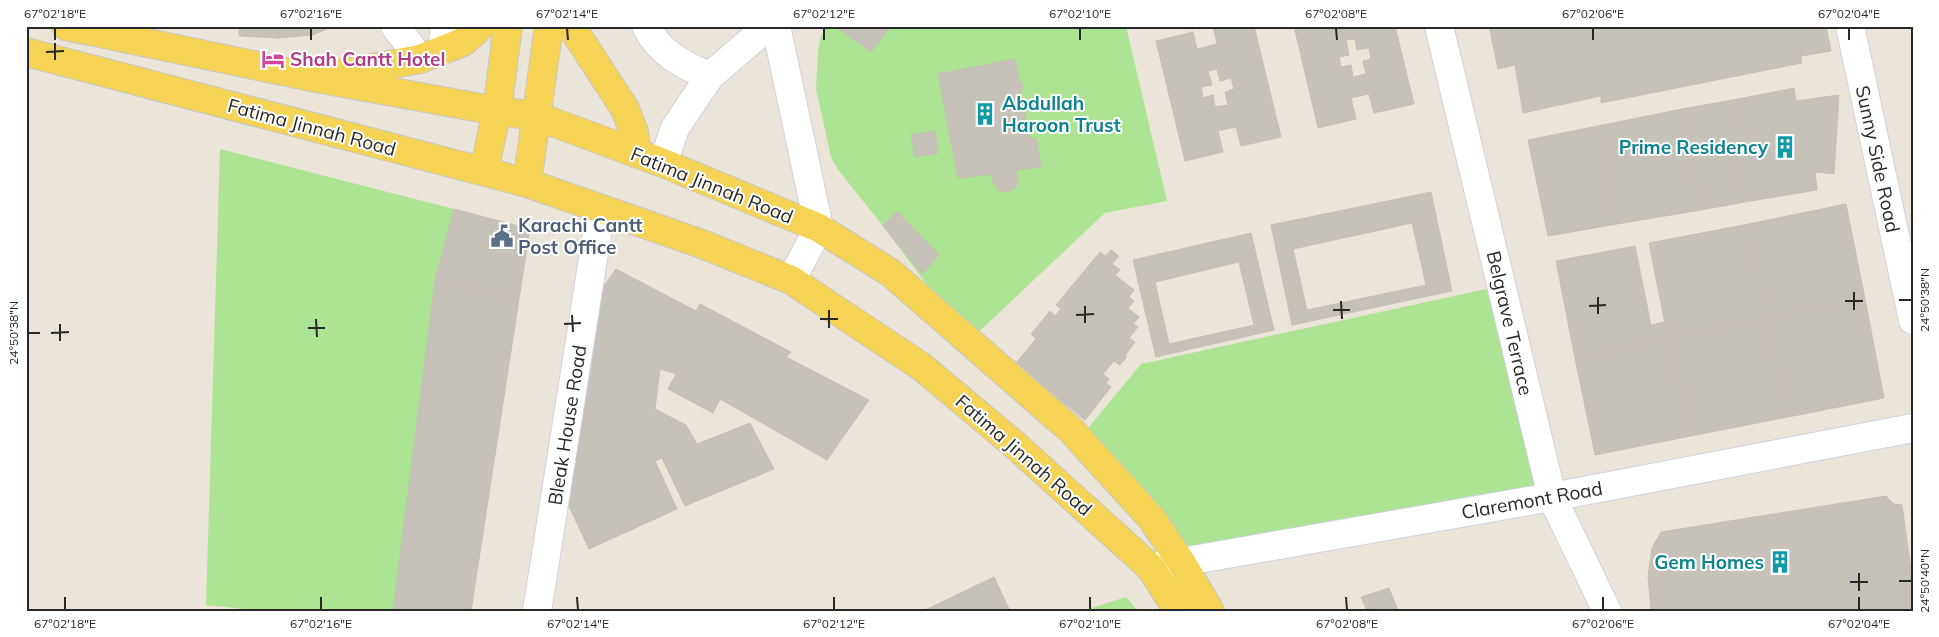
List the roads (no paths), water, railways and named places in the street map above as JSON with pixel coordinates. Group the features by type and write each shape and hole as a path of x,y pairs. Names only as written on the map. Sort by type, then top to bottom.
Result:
{"main road":[{"name":"Fatima Jinnah Road","path":"66,26 316,78 497,111 536,116 663,163 819,228 891,273 1071,430 1152,519 1181,562 1210,611"},
{"path":"316,78 436,45 463,42 481,26"},
{"path":"484,171 497,111 508,26"},
{"path":"527,183 549,26"},
{"path":"571,26 625,109 634,132 637,154"},
{"name":"Fatima Jinnah Road","path":"26,52 527,183 702,244 791,280 922,367 1015,445 1151,568 1178,611"}],"street":[{"path":"395,26 436,45"},
{"path":"663,163 676,128 710,76 768,26"},
{"path":"776,26 819,228 791,280"},
{"name":"Belgrave Terrace","path":"1439,26 1552,497 1607,611"},
{"name":"Sunny Side Road","path":"1850,26 1913,320"},
{"path":"652,35 672,59 710,76"},
{"name":"Bleak House Road","path":"537,611 601,209"},
{"name":"Claremont Road","path":"1151,568 1552,497 1913,428"}],"place":[{"name":"Shah Cantt Hotel","path":"273,59"},
{"name":"Abdullah Haroon Trust","path":"985,114"},
{"name":"Prime Residency","path":"1785,147"},
{"name":"Karachi Cantt Post Office","path":"502,236"},
{"name":"Gem Homes","path":"1780,562"}]}
